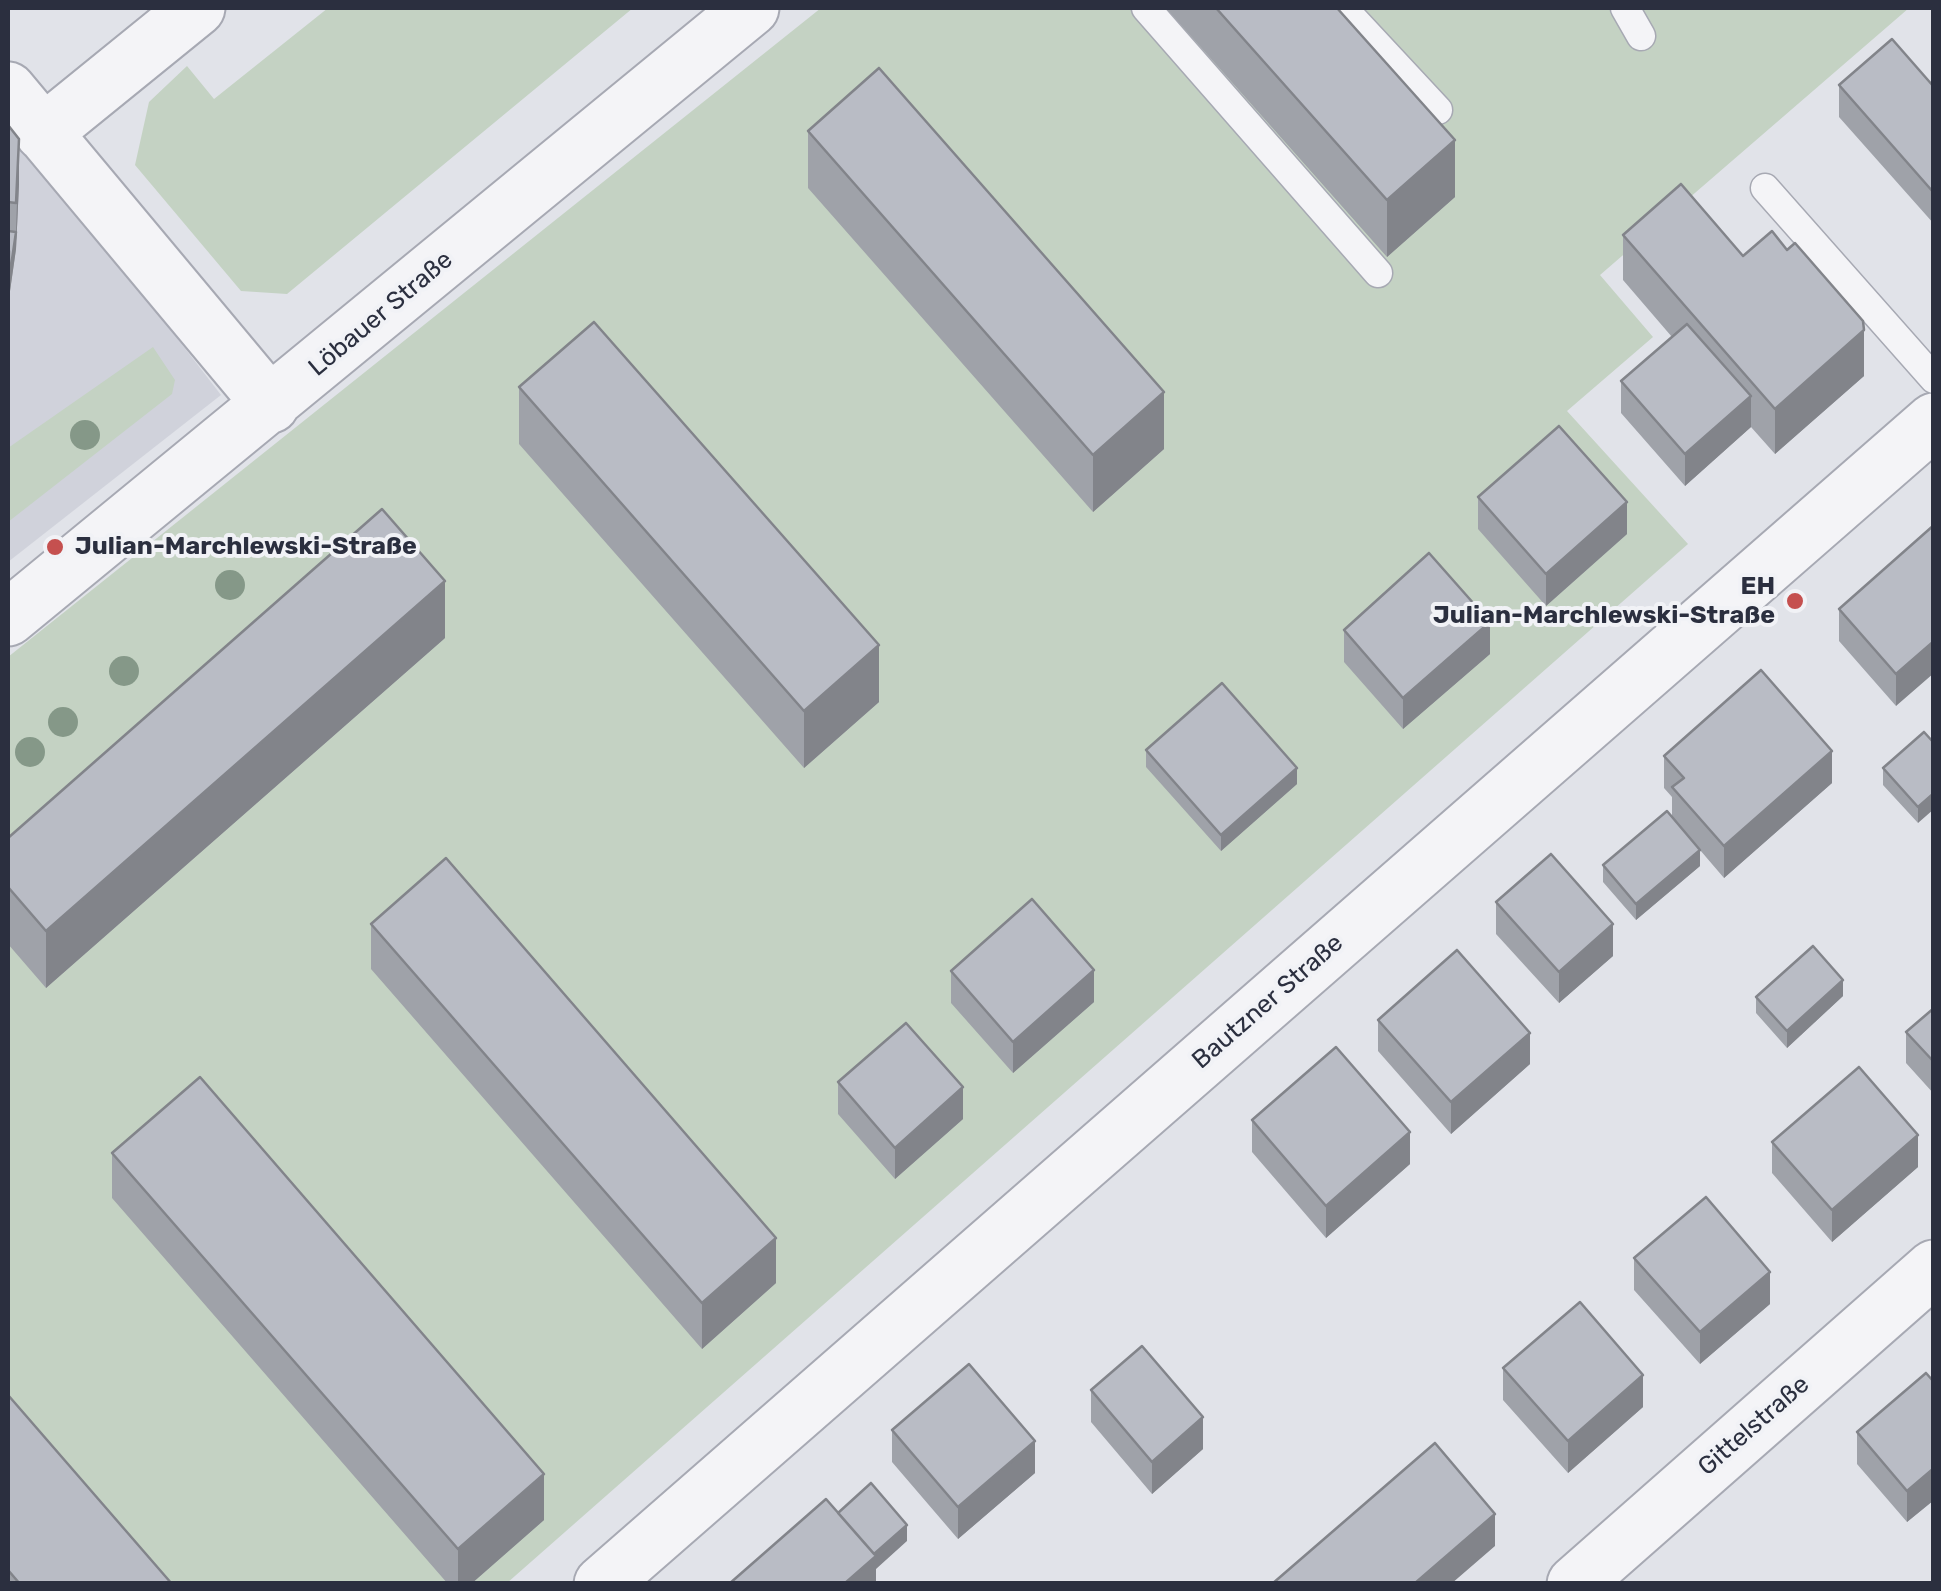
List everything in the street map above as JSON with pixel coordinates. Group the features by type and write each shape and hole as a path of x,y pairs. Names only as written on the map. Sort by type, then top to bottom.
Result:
{"street":[{"path":"43,133 198,8"},
{"name":"Löbauer Straße","path":"8,618 751,8"},
{"path":"8,90 272,405"},
{"name":"Bautzner Straße","path":"602,1584 1934,420"},
{"name":"Gittelstraße","path":"1575,1584 1931,1276"}],"lane":[{"path":"1146,8 1378,273"},
{"path":"1343,8 1438,110"},
{"path":"1625,8 1641,36"},
{"path":"1764,188 1934,379"}],"shaded area":[{"path":"8,119 221,395 8,562"}],"green space":[{"path":"328,8 633,8 287,294 241,291 135,165 149,102 187,66 214,99"},
{"path":"821,8 1909,8 1600,275 1653,337 1567,411 1688,544 507,1583 8,1584 8,657"},
{"path":"153,347 175,380 172,394 8,522 8,448"}],"building":[{"path":"1216,8 1337,8 1455,140 1387,200"},
{"path":"1892,39 1934,87 1934,193 1839,85"},
{"path":"879,68 1164,392 1093,455 808,131"},
{"path":"8,125 19,139 16,203 8,202"},
{"path":"1681,184 1743,256 1772,231 1787,250 1795,243 1863,321 1864,330 1775,409 1623,235"},
{"path":"8,231 16,232 9,280 9,251"},
{"path":"594,322 879,645 804,711 519,387"},
{"path":"1687,324 1751,396 1685,454 1621,381"},
{"path":"1559,426 1627,502 1546,574 1478,497"},
{"path":"382,509 445,581 46,931 8,887 8,838"},
{"path":"1934,525 1934,641 1896,674 1839,609"},
{"path":"1429,553 1490,622 1403,698 1344,630"},
{"path":"1761,670 1832,751 1724,846 1672,787 1684,778 1664,756"},
{"path":"1222,683 1297,768 1221,835 1146,750"},
{"path":"1924,732 1934,743 1934,793 1918,807 1883,768"},
{"path":"1667,811 1700,850 1636,904 1603,865"},
{"path":"1551,854 1613,924 1559,972 1496,902"},
{"path":"446,858 776,1238 702,1303 371,924"},
{"path":"1032,899 1094,970 1013,1042 951,971"},
{"path":"1813,946 1843,980 1787,1031 1756,997"},
{"path":"1457,950 1530,1033 1451,1102 1378,1020"},
{"path":"1934,1008 1934,1062 1906,1032"},
{"path":"906,1023 963,1087 895,1148 838,1082"},
{"path":"1336,1047 1410,1132 1326,1206 1252,1120"},
{"path":"1859,1067 1918,1135 1832,1210 1772,1142"},
{"path":"200,1077 544,1474 458,1549 112,1153"},
{"path":"1706,1197 1770,1272 1700,1332 1634,1258"},
{"path":"1580,1302 1643,1375 1568,1441 1503,1368"},
{"path":"1142,1346 1203,1417 1152,1462 1091,1390"},
{"path":"969,1364 1035,1441 958,1507 892,1430"},
{"path":"1926,1373 1934,1382 1934,1468 1907,1491 1857,1432"},
{"path":"8,1395 172,1584 20,1584 8,1570"},
{"path":"1435,1443 1495,1514 1414,1584 1272,1584"},
{"path":"871,1483 907,1525 874,1554 838,1513"},
{"path":"826,1499 876,1556 844,1584 729,1584"}],"place":[{"name":"Julian-Marchlewski-Straße","path":"55,547"},
{"name":"EH Julian-Marchlewski-Straße","path":"1795,601"}]}
